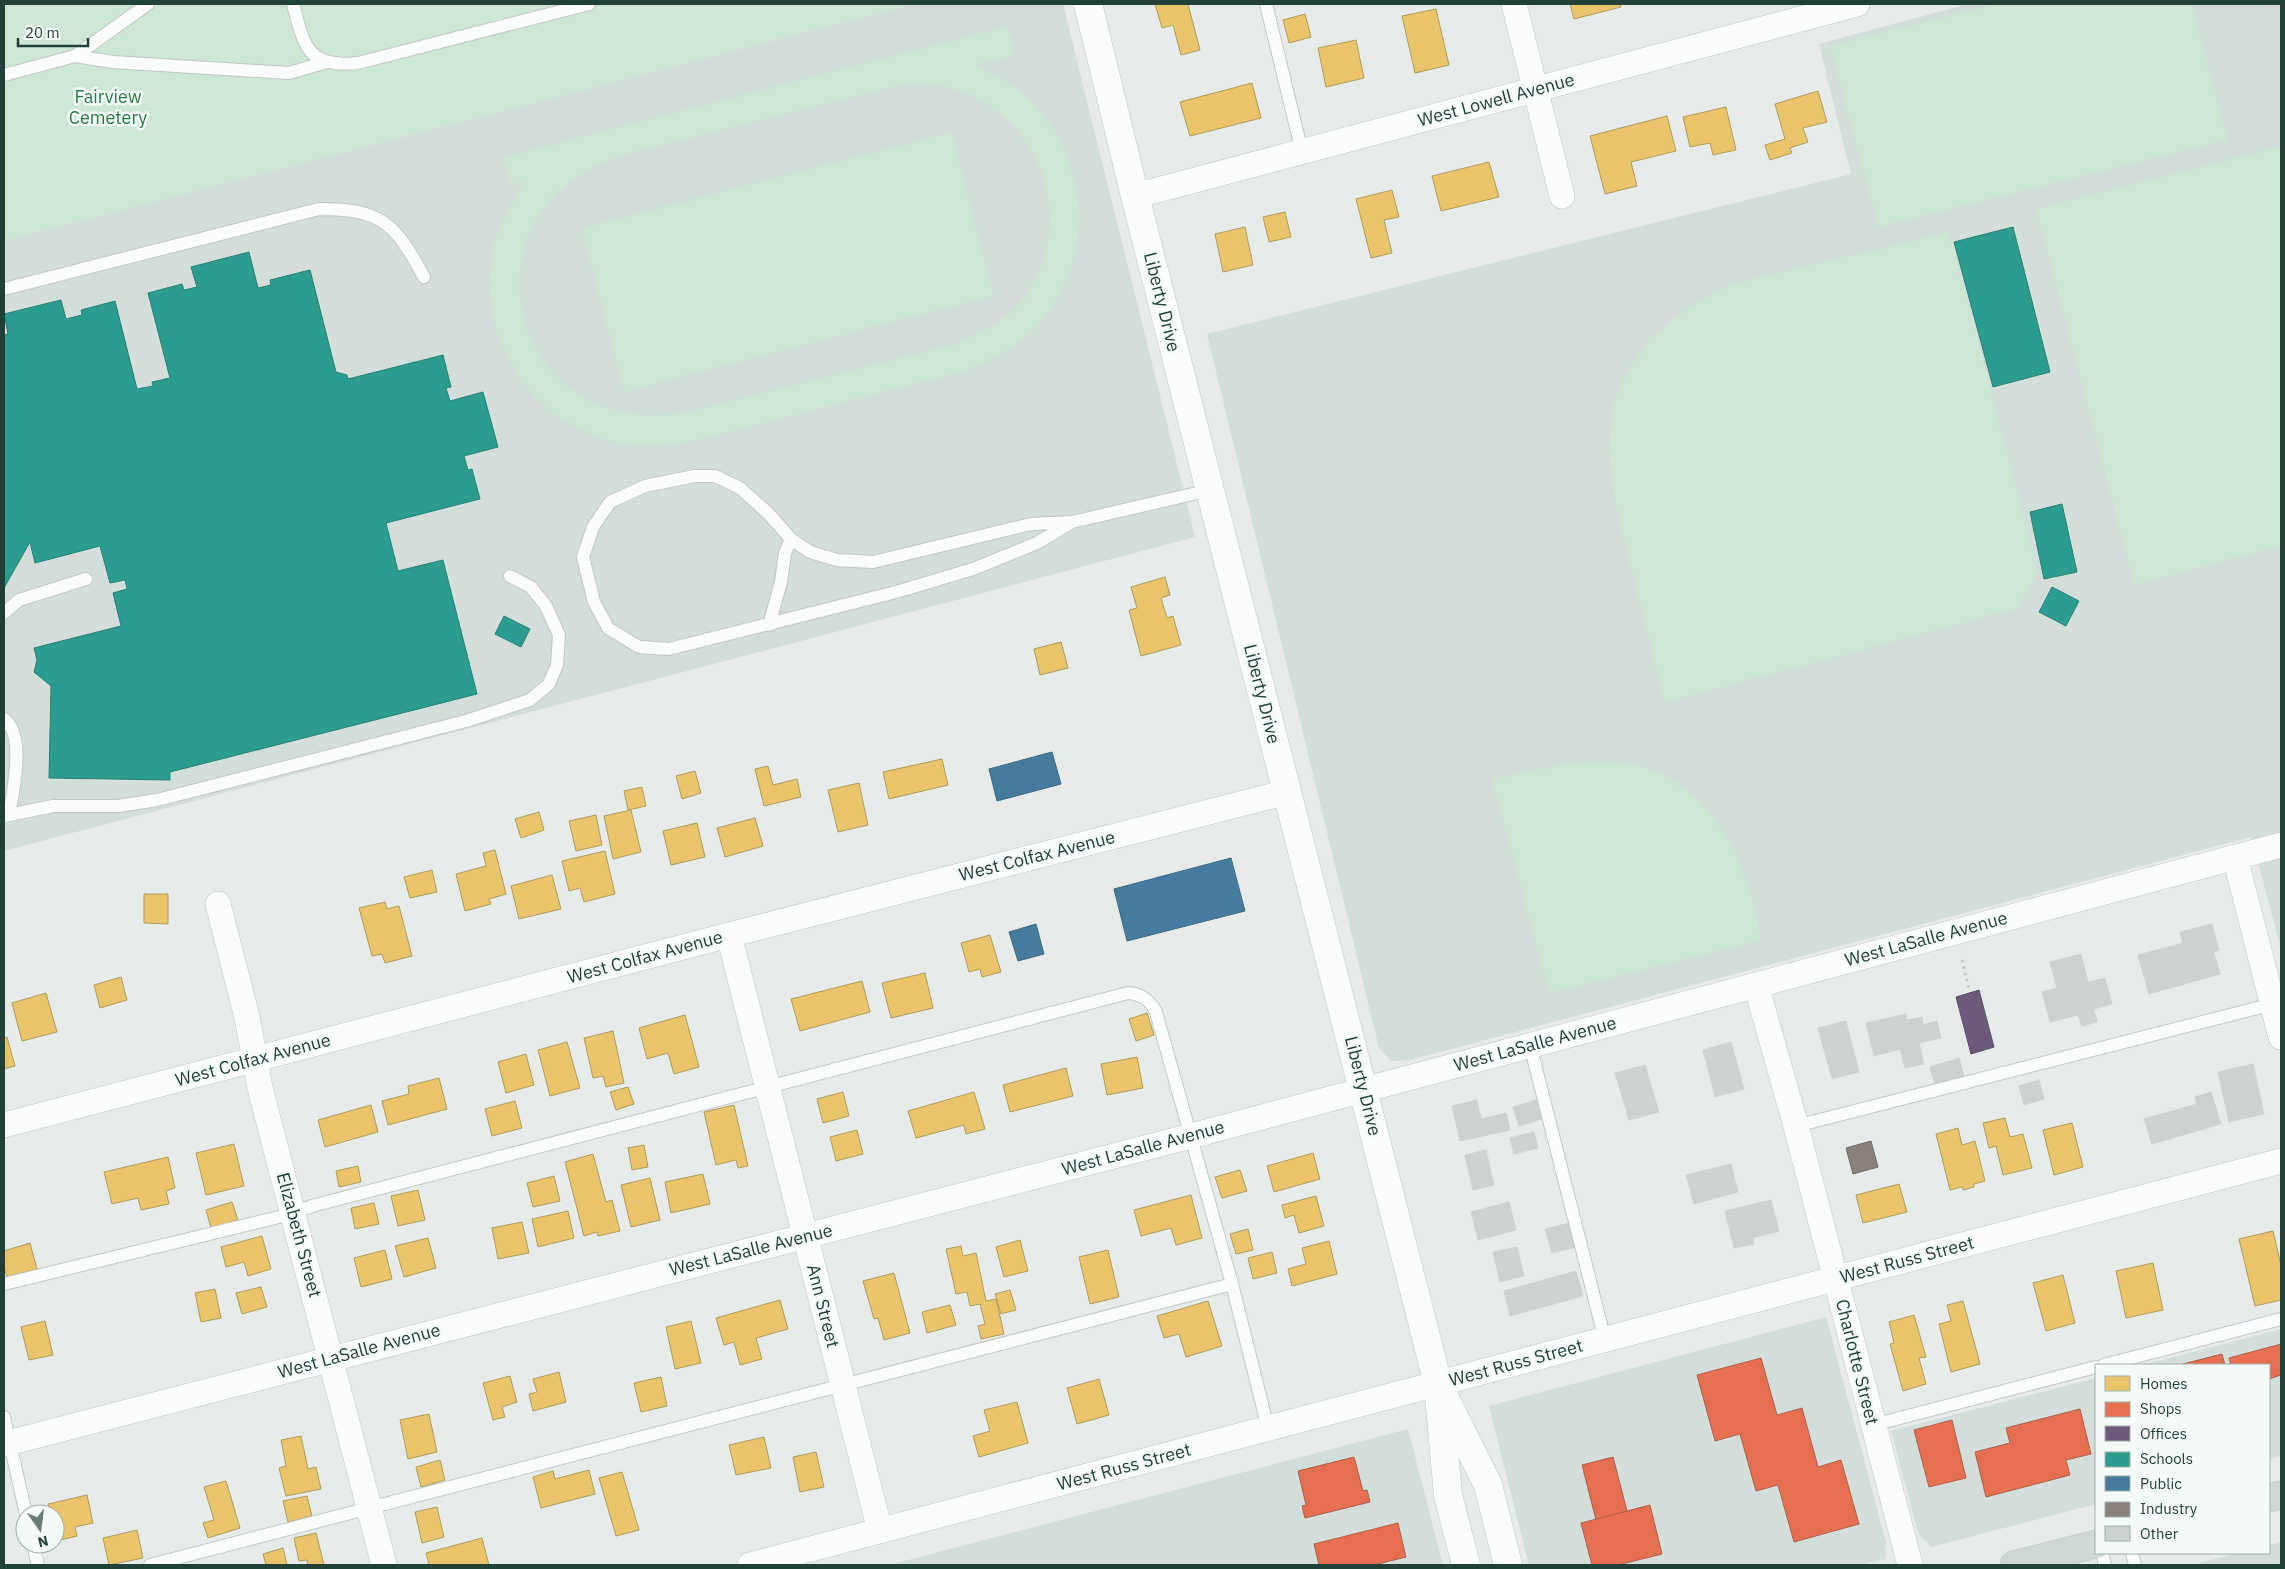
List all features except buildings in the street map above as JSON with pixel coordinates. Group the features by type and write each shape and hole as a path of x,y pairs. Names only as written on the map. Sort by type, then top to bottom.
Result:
{"main road":[{"path":"2014,1565 2095,1544"}],"street":[{"name":"Liberty Drive","path":"1088,4 1135,196 1438,1384 1448,1495 1466,1565"},
{"path":"1514,4 1562,196"},
{"name":"West Lowell Avenue","path":"1135,196 1857,4"},
{"name":"West Colfax Avenue","path":"4,1125 729,935 1287,792"},
{"name":"West LaSalle Avenue","path":"7,1443 1191,1136 2281,845"},
{"path":"2235,857 2281,1037"},
{"name":"Elizabeth Street","path":"218,904 256,1059 260,1088 332,1358 384,1565"},
{"name":"Ann Street","path":"729,935 880,1531"},
{"name":"Charlotte Street","path":"1756,985 1796,1126 1910,1565"},
{"name":"West Russ Street","path":"750,1565 2281,1161"},
{"name":"Liberty Drive","path":"1438,1384 1488,1485 1508,1565"}],"lane":[{"path":"4,75 75,56 148,4"},
{"path":"293,4 307,47 314,56 340,65 358,63 588,4"},
{"path":"1266,4 1302,152"},
{"path":"75,56 113,62 289,73 327,62"},
{"path":"4,289 319,209 361,213 377,218 392,227 409,249 424,277"},
{"path":"1072,522 1037,544 973,569 896,592 669,649 639,647 608,628 594,602 583,557 593,527 610,502 645,486 695,476 715,476 740,488 768,513 791,539 810,552 837,560 873,562 1031,524 1072,522 1210,490"},
{"path":"769,625 785,553 791,539"},
{"path":"4,719 8,722 16,745 16,775 6,815 53,806 118,806 157,800 466,721 530,700 549,684 557,665 559,635 546,606 531,587 510,576"},
{"path":"4,613 19,600 86,579"},
{"path":"4,1284 294,1212 768,1085 1128,993 1145,998 1152,1004 1156,1012 1232,1284 1268,1428"},
{"path":"1796,1126 2273,1004"},
{"path":"1530,1045 1605,1340"},
{"path":"150,1565 1232,1284"},
{"path":"2108,1364 2281,1319"},
{"path":"1873,1425 2095,1367"},
{"path":"4,1416 7,1443 23,1504"}],"path":[{"path":"1962,960 1970,989"}],"shaded area":[{"path":"914,4 1063,4 1195,537 4,851 4,241"},
{"path":"1968,4 2281,4 2281,948 2251,837 1410,1060 1391,1061 1379,1048 1207,334 1851,174 1819,44"},
{"path":"1826,1317 1886,1542 1885,1559 1860,1565 1529,1565 1489,1406"},
{"path":"2281,1329 2281,1456 2270,1459 2270,1364 2147,1364"},
{"path":"2095,1378 2095,1504 1931,1547 1918,1533 1891,1431"},
{"path":"1408,1429 1443,1565 889,1565"},
{"path":"2281,1542 2281,1565 2192,1565 2235,1554 2270,1554 2270,1545"}],"green space":[{"name":"Fairview Cemetery","path":"4,4 914,4 4,241"},
{"path":"1996,4 2192,4 2228,140 1878,228 1830,46"},
{"path":"1008,26 1015,55 977,65 1009,84 1031,101 1057,134 1070,163 1077,194 1079,225 1075,255 1065,285 1049,312 1027,336 996,358 979,366 961,373 694,441 659,446 638,446 602,439 570,424 542,404 520,378 503,349 493,316 489,281 494,245 499,228 526,181 510,185 503,157","holes":["901,85 943,87 976,98 1004,117 1026,141 1041,170 1049,202 1049,235 1040,268 1023,298 1001,320 974,336 955,344 684,413 624,412 577,393 543,359 523,316 520,269 535,224 567,184 620,156"]},
{"path":"952,132 994,296 624,392 581,228"},
{"path":"2281,146 2281,547 2134,585 2036,209"},
{"path":"1949,232 2039,573 2017,609 1664,703 1614,497 1609,451 1612,409 1623,378 1651,337 1686,309 1731,284"},
{"path":"1574,762 1625,763 1660,773 1685,788 1706,808 1724,831 1738,857 1749,885 1761,941 1549,994 1492,779"}]}
